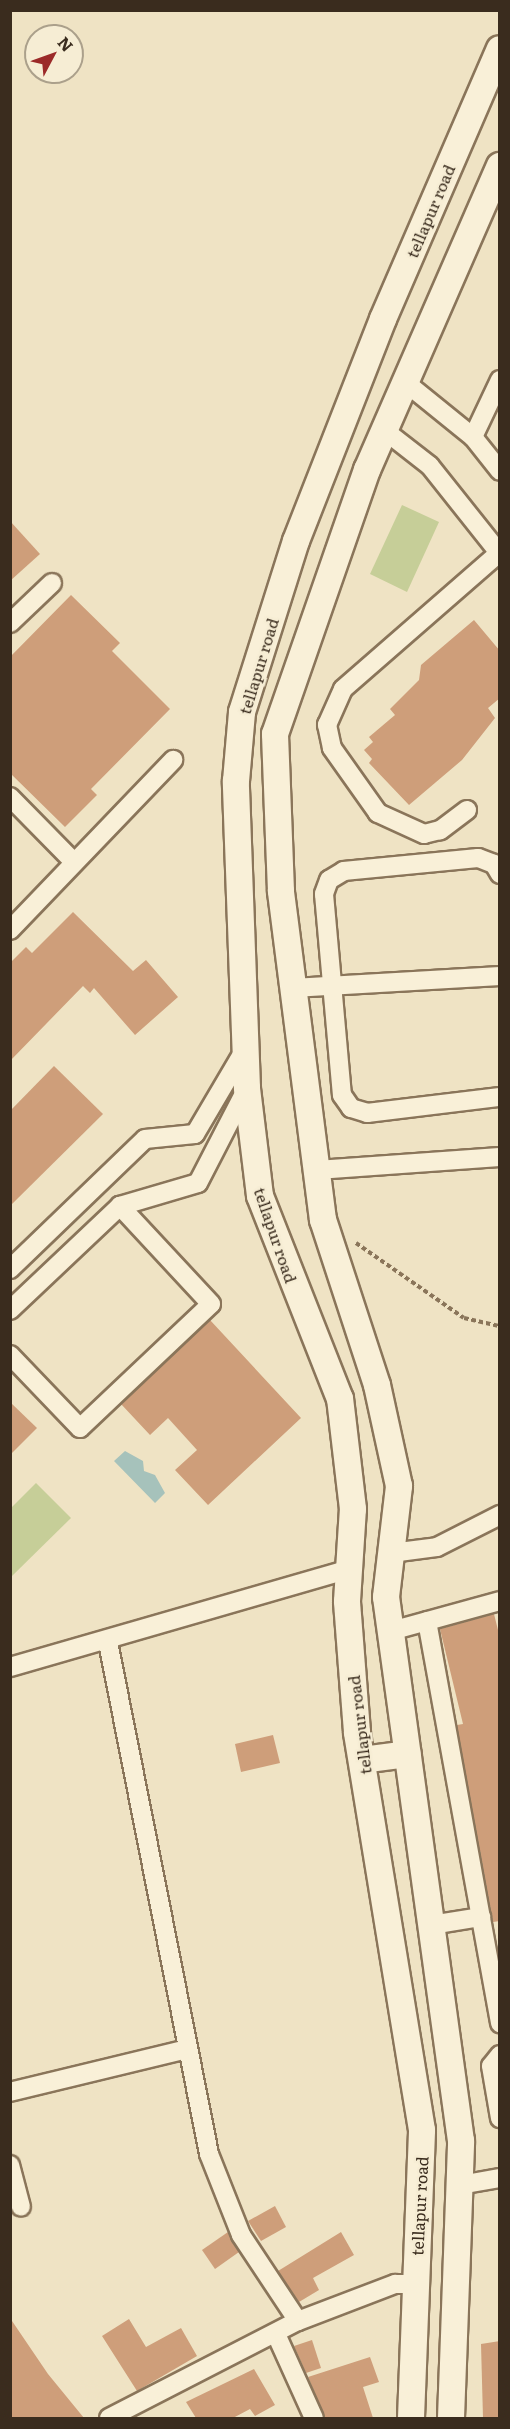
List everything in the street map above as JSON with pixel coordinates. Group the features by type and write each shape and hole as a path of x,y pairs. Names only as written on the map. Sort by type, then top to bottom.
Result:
{"street":[{"name":"tellapur road","path":"411,2418 422,2130 362,1760 347,1601 353,1509 340,1399 260,1196 247,1089 236,781 242,712 296,541 383,319 500,49"},
{"path":"451,2418 461,2141 386,1597 399,1486 377,1385 323,1220 281,891 274,734 384,430 500,166"},
{"path":"473,437 500,380"},
{"path":"405,382 473,437 500,471"},
{"path":"384,430 430,466 500,554 343,689 327,725 337,756 378,813 424,834 440,830 467,810"},
{"path":"10,623 52,583"},
{"path":"10,930 72,860 173,760"},
{"path":"10,797 72,860"},
{"path":"500,874 494,864 478,858 344,871 329,880 324,894 342,1095 351,1108 367,1113 500,1097"},
{"path":"293,988 500,976"},
{"path":"10,1269 145,1139 195,1134 246,1048"},
{"path":"10,1310 120,1206 198,1183 247,1089"},
{"path":"317,1170 500,1157"},
{"path":"10,1355 80,1428 211,1304 120,1206"},
{"path":"391,1553 437,1547 500,1515"},
{"path":"10,1667 108,1642 349,1569"},
{"path":"391,1631 500,1601"},
{"path":"428,1621 500,2022"},
{"path":"108,1642 209,2154 241,2235 298,2321"},
{"path":"362,1760 408,1754"},
{"path":"431,1924 481,1917"},
{"path":"10,2092 189,2049"},
{"path":"500,2055 491,2066 500,2118"},
{"path":"10,2165 21,2207"},
{"path":"460,2185 497,2178"},
{"path":"110,2418 144,2411 298,2321 395,2284 415,2284"},
{"path":"276,2334 314,2418"}],"path":[{"path":"323,1220 464,1318 500,1326"}],"green space":[{"path":"402,505 439,522 407,592 370,574"},
{"path":"36,1483 71,1518 11,1577 11,1508"}],"water":[{"path":"125,1451 143,1461 144,1471 155,1475 165,1493 155,1503 114,1461"}],"building":[{"path":"10,521 40,554 10,581"},
{"path":"71,595 120,643 112,651 170,709 91,789 97,795 65,827 10,773 10,657"},
{"path":"474,620 500,651 500,698 488,708 495,718 462,760 409,805 369,763 372,759 364,750 373,742 369,737 395,715 390,709 419,680 421,665"},
{"path":"73,912 133,971 146,960 178,997 135,1035 94,988 90,993 83,986 10,1061 10,963 26,947 32,953"},
{"path":"54,1066 103,1114 10,1206 10,1111"},
{"path":"210,1320 301,1418 208,1505 175,1470 197,1450 168,1418 150,1435 121,1404"},
{"path":"10,1402 37,1428 10,1455"},
{"path":"494,1614 500,1638 500,1921 493,1922 457,1725 463,1724 440,1629"},
{"path":"273,1735 280,1763 241,1772 235,1744"},
{"path":"275,2206 286,2227 261,2241 248,2221"},
{"path":"228,2232 239,2252 215,2269 202,2250"},
{"path":"341,2232 354,2255 313,2278 319,2290 299,2302 278,2271"},
{"path":"10,2318 48,2374 84,2418 10,2418"},
{"path":"129,2319 146,2347 181,2328 197,2356 137,2391 102,2336"},
{"path":"312,2340 321,2368 306,2373 294,2346"},
{"path":"500,2341 500,2418 483,2418 481,2344"},
{"path":"370,2357 379,2382 363,2387 373,2418 325,2418 308,2377"},
{"path":"254,2369 275,2405 255,2416 250,2409 233,2418 196,2418 186,2402"}]}
